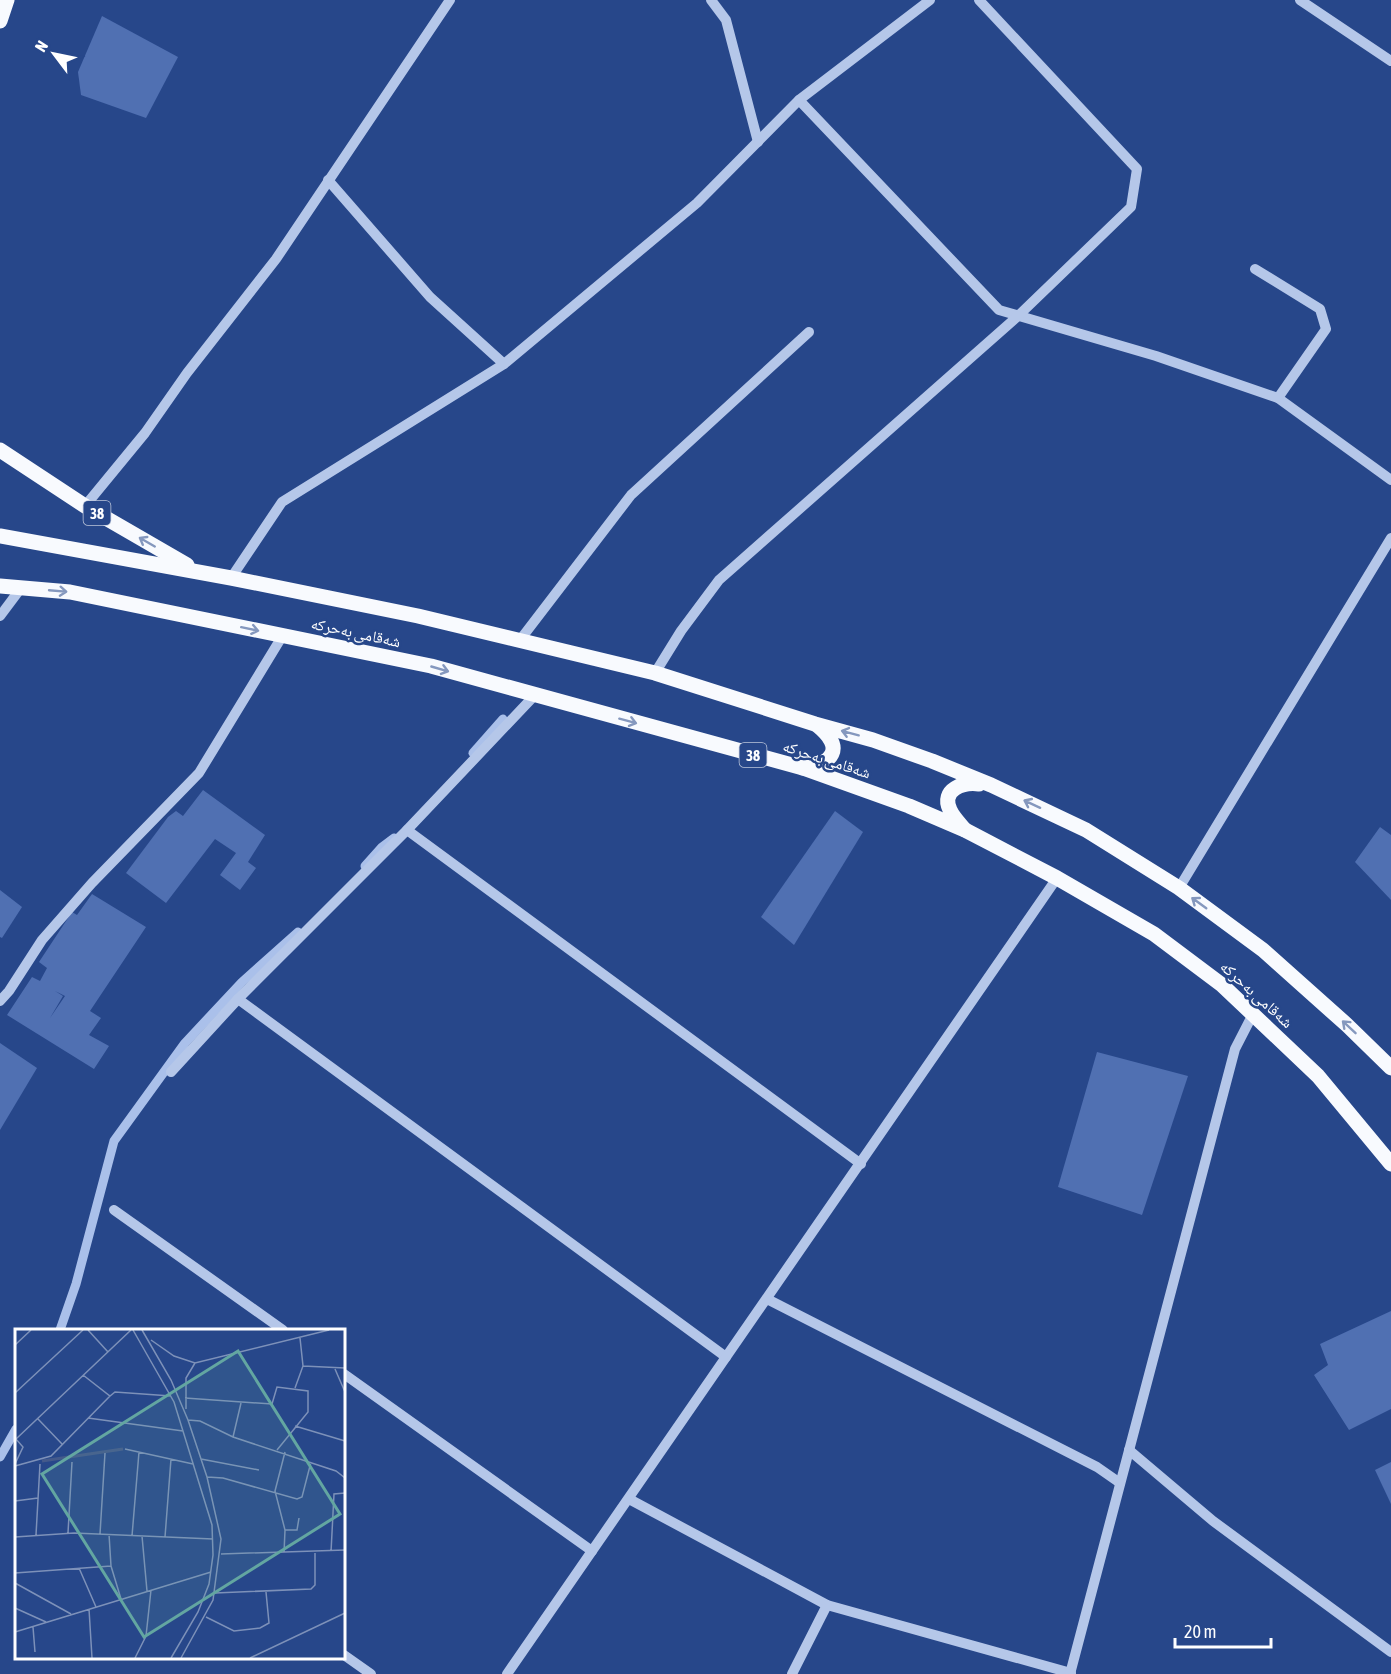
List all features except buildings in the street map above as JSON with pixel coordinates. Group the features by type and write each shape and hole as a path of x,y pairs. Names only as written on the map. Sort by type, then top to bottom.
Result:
{"main road":[{"path":"0,21 7,0"},
{"name":"38","path":"0,450 85,506 197,572"},
{"name":"شەقامی بەحرکە","path":"0,536 231,578 418,616 655,673 814,724 873,740 991,785 1086,830 1179,888 1263,950 1391,1068"},
{"name":"شەقامی بەحرکە","path":"0,586 70,592 431,666 803,768 909,806 965,831 1057,878 1154,934 1222,985 1318,1076 1391,1164"},
{"path":"803,768 826,763 832,756 834,748 832,740 814,724"},
{"path":"965,831 950,810 948,802 950,794 955,787 963,783 991,785"}],"street":[{"path":"85,506 145,433 187,373 276,259 450,0"},
{"path":"711,0 726,20 758,142"},
{"path":"231,578 282,502 504,364 697,203 800,100 930,0"},
{"path":"655,673 681,631 719,580 1018,316 1131,207 1137,169 979,0"},
{"path":"1300,0 1391,61"},
{"path":"800,100 999,310 1156,356 1278,398 1391,480"},
{"path":"328,180 430,297 504,364"},
{"path":"1256,269 1320,309 1326,328 1278,398"},
{"path":"520,640 631,495 809,332"},
{"path":"1179,888 1391,538"},
{"path":"0,616 21,588"},
{"path":"0,1001 42,940 63,915 199,773 283,635"},
{"path":"171,1072 238,999 407,830 534,696"},
{"path":"407,830 861,1164"},
{"path":"507,1674 1057,878"},
{"path":"238,999 726,1358"},
{"path":"629,1499 827,1605 1070,1674 1235,1049 1254,1014"},
{"path":"114,1210 282,1329"},
{"path":"768,1299 1097,1467 1120,1483"},
{"path":"345,1375 592,1551"},
{"path":"1129,1450 1213,1521 1391,1653"},
{"path":"792,1674 827,1605"},
{"path":"345,1656 371,1674"}],"waterway":[{"path":"473,753 503,719"},
{"path":"365,866 382,847 394,838"},
{"path":"60,1329 76,1284 114,1141 185,1043 242,982 298,932"},
{"path":"0,1457 15,1431"}]}
